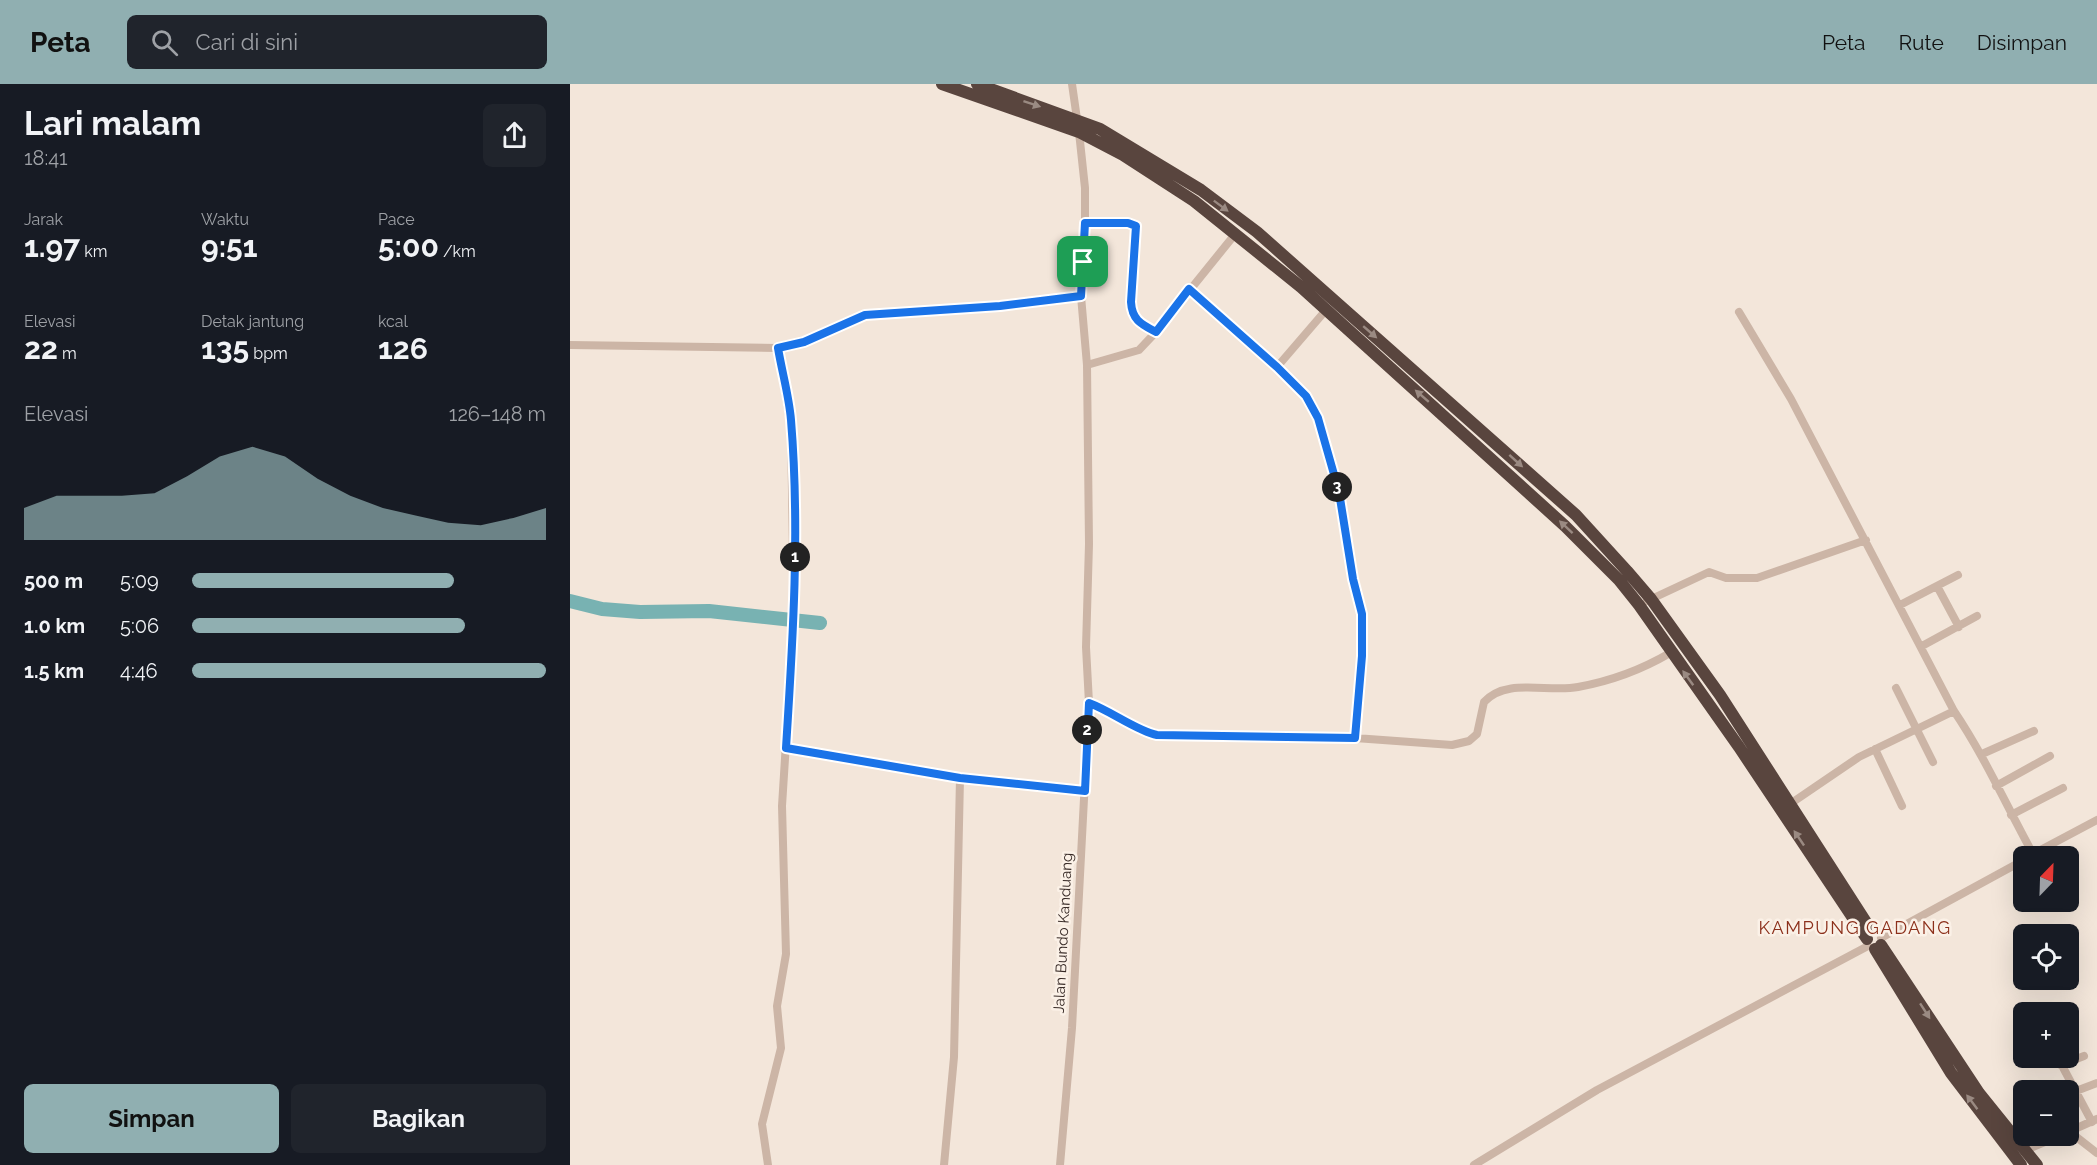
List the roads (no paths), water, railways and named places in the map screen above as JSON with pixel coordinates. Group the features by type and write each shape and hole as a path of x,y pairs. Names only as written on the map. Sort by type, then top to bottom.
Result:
{"highway":[{"path":"942,84 1079,132 1197,195 1257,232 1465,414 1576,515 1651,599 1720,695 1790,804 1951,1073 2000,1128 2026,1150 2037,1165"},
{"path":"977,84 1077,119 1129,145 1197,195 1236,233 1454,424 1592,552 1639,605 1670,653 1739,747 1874,942"},
{"path":"1454,424 1465,414"},
{"path":"2000,1128 2021,1165"}],"street":[{"path":"1072,84 1077,119"},
{"name":"Jalan Bundo Kanduang","path":"1060,1165 1072,1028 1089,703 1086,647 1089,544 1087,365 1081,296 1085,188 1079,132"},
{"path":"1085,223 1128,223 1136,226 1131,314 1140,323 1156,332"},
{"path":"1087,365 1134,352 1145,345 1236,233"},
{"path":"1189,289 1277,367 1314,407 1339,492 1363,628 1355,738"},
{"path":"570,345 778,348 804,342 865,315 1000,306 1081,296"},
{"path":"1277,367 1326,310"},
{"path":"1740,312 1791,399 1922,645 1954,711 1982,754 2026,846"},
{"path":"768,1165 762,1124 781,1048 777,1006 786,954 782,806 794,621 791,428 778,348"},
{"path":"1639,605 1708,572 1726,578 1757,578 1866,540"},
{"path":"1900,605 1958,575"},
{"path":"1938,586 1959,627"},
{"path":"1922,645 1977,616"},
{"path":"1089,703 1119,716 1144,731 1157,735 1355,738 1438,745 1464,743 1477,734 1484,702 1495,693 1515,688 1561,690 1580,687 1623,676 1670,653"},
{"path":"1896,688 1933,762"},
{"path":"1790,804 1859,757 1954,711"},
{"path":"1982,754 2034,730"},
{"path":"786,748 960,778 1085,791"},
{"path":"1875,749 1902,806"},
{"path":"1996,786 2050,756"},
{"path":"944,1165 954,1057 960,778"},
{"path":"2011,815 2063,788"},
{"path":"2048,846 2097,820"},
{"path":"1474,1165 1597,1090 2013,866"},
{"path":"2079,1057 2084,1056"},
{"path":"2079,1090 2097,1083"},
{"path":"2079,1096 2094,1120 2079,1127"},
{"path":"2079,1140 2097,1153"},
{"path":"2026,1150 2035,1146"}],"waterway":[{"path":"570,601 602,609 640,612 709,611 820,623"}],"district":[{"name":"KAMPUNG GADANG","path":"1855,927"}]}
